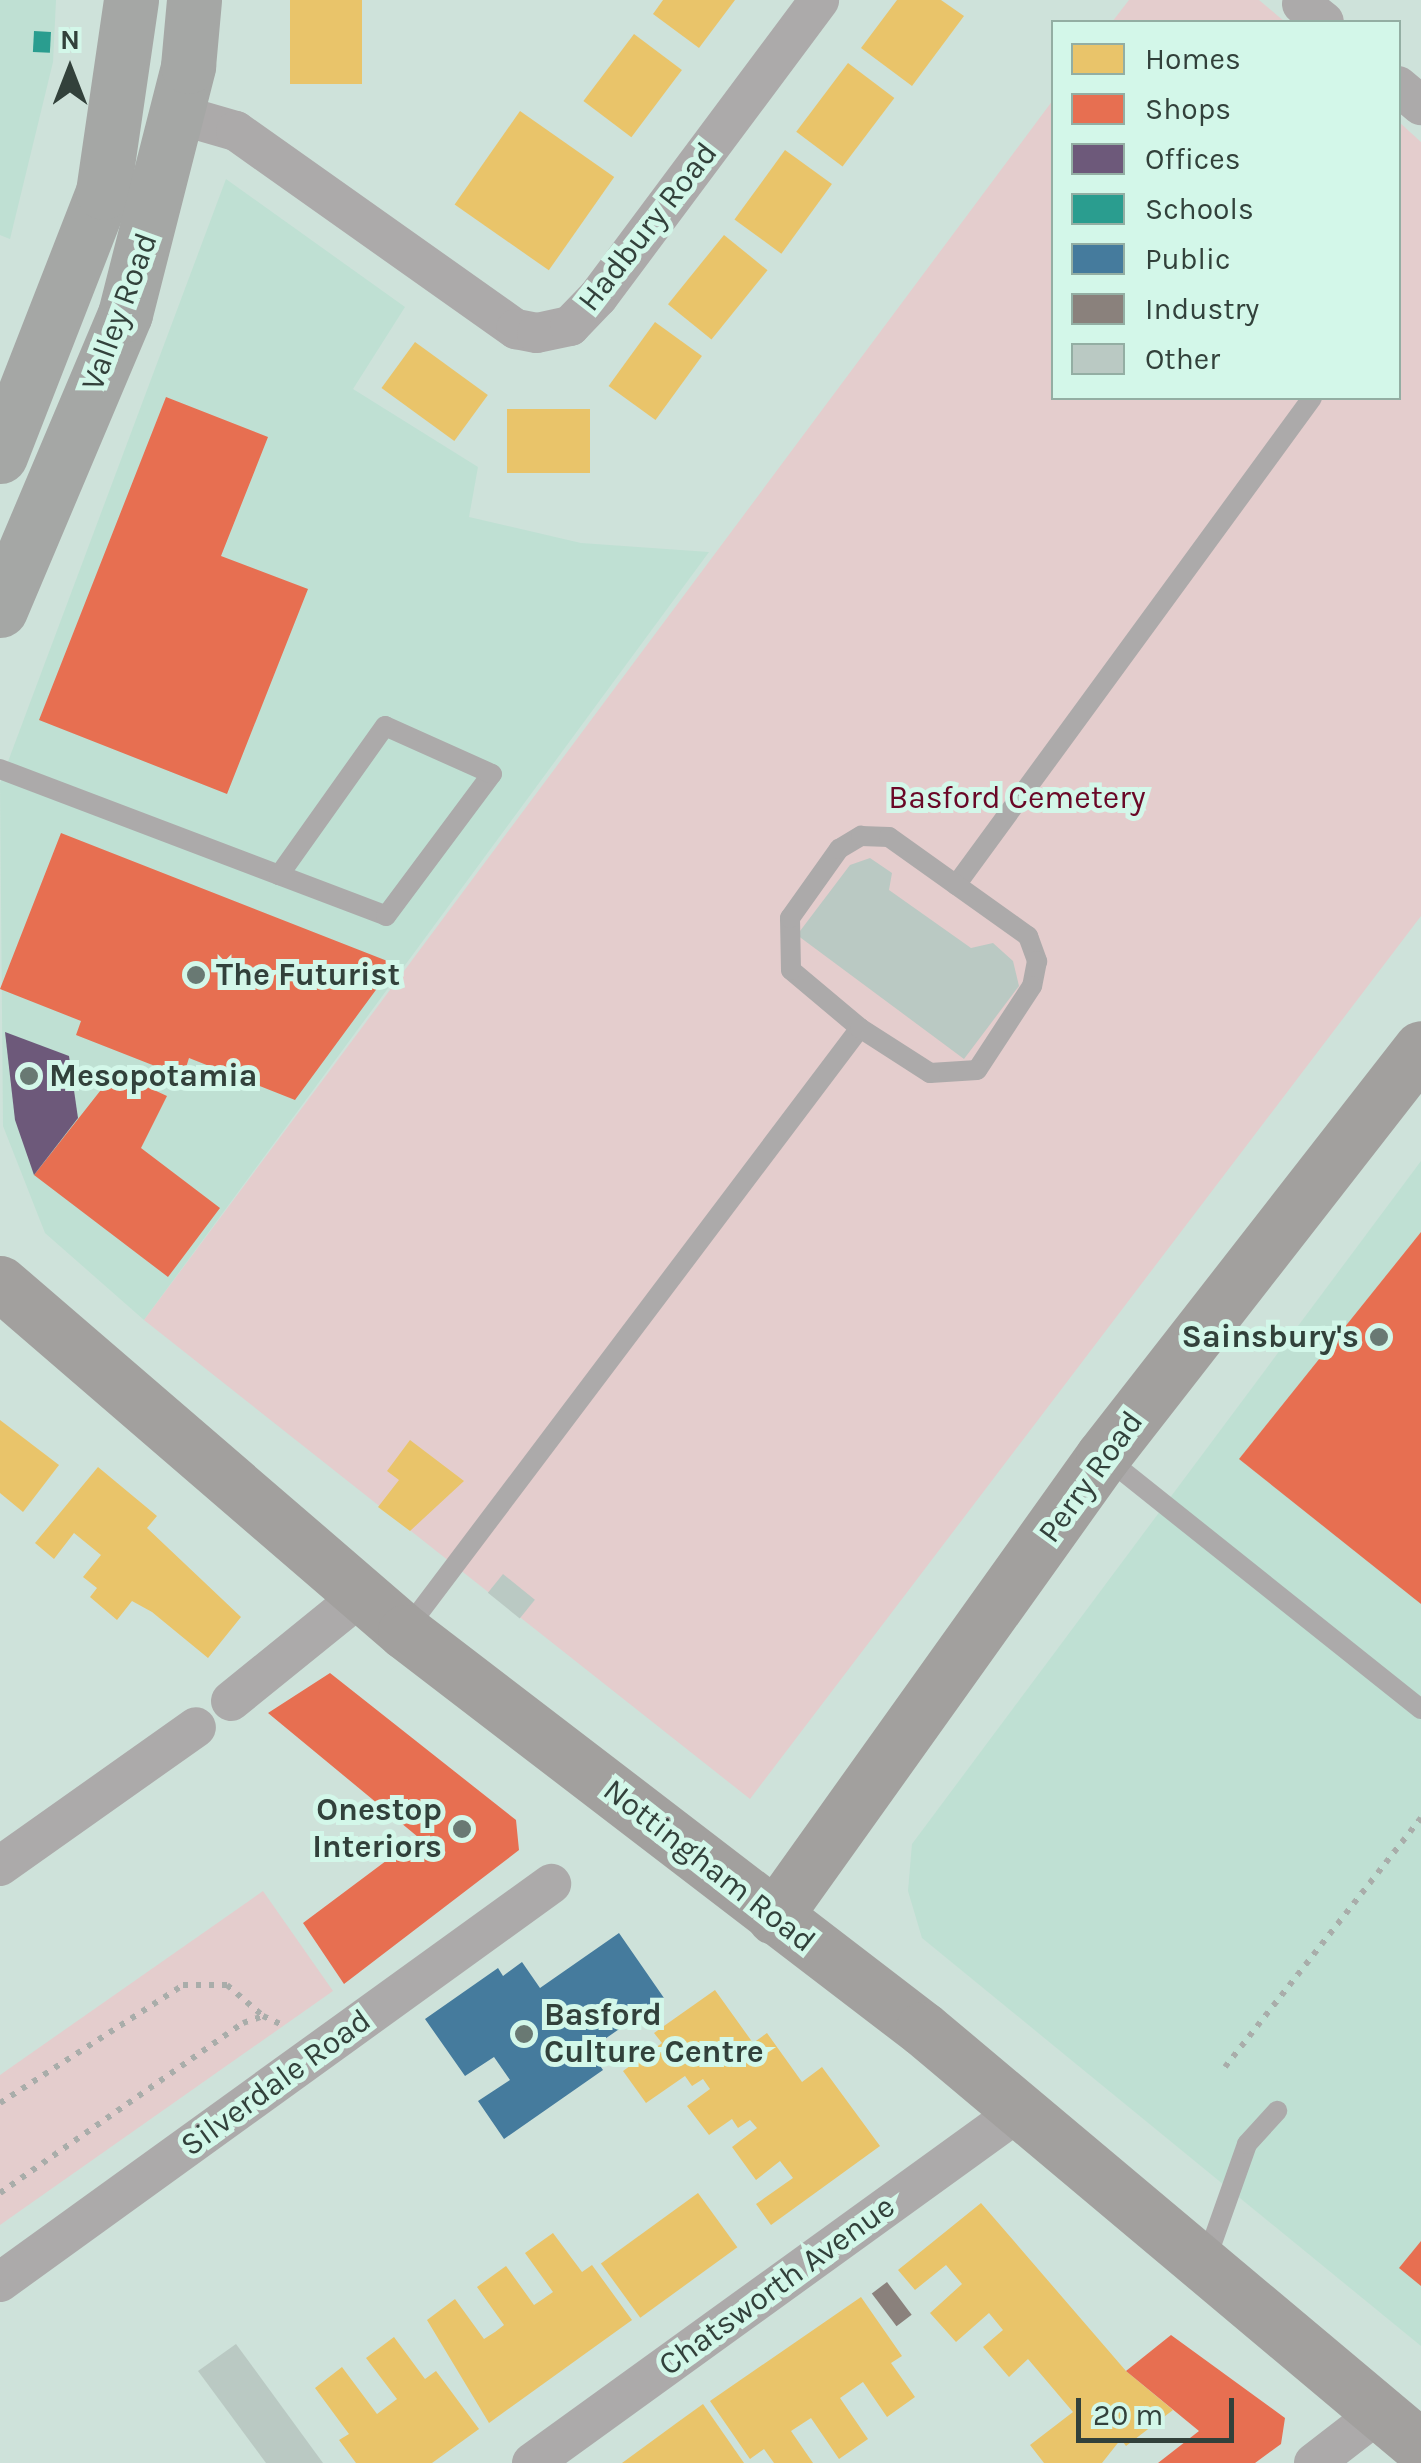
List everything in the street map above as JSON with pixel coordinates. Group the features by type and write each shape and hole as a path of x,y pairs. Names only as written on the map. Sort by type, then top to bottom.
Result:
{"highway":[{"name":"Valley Road","path":"0,456 103,192 130,0"},
{"name":"Valley Road","path":"0,610 125,314 177,114 194,0"}],"main road":[{"name":"Perry Road","path":"774,1917 1103,1456 1421,1048"},
{"name":"Nottingham Road","path":"0,1283 405,1632 1022,2109 1421,2446"}],"street":[{"name":"Hadbury Road","path":"177,114 236,132 516,329 538,333 570,326 598,297 820,0"},
{"path":"1401,88 1421,105"},
{"path":"231,1700 362,1595"},
{"path":"0,1866 196,1727"},
{"name":"Silverdale Road","path":"0,2282 551,1884"},
{"name":"Chatsworth Avenue","path":"532,2463 1022,2109"},
{"path":"1314,2463 1380,2412"}],"lane":[{"path":"956,885 1311,400"},
{"path":"0,769 279,876 386,916 492,774 385,726 279,876"},
{"path":"861,836 889,837 1028,936 1036,961 1032,986 977,1070 954,1078 930,1073 860,1028 792,970 790,918 839,849 861,836"},
{"path":"405,1632 860,1028"},
{"path":"1103,1456 1421,1709"},
{"path":"1204,2264 1247,2144 1277,2111"}],"path":[{"path":"1225,2067 1421,1818"},
{"path":"0,2103 183,1984 227,1986 309,2060"},
{"path":"0,2193 263,2016"}],"shaded area":[{"path":"0,0 56,0 53,62 10,239 0,235"},
{"path":"226,179 405,307 353,389 478,467 469,517 581,543 709,552 144,1320 45,1233 3,1126 0,783"},
{"path":"1421,1161 1421,2346 922,1938 908,1891 912,1844"}],"green space":[{"path":"1129,0 1259,0 1283,20 1114,20"},
{"name":"Basford Cemetery","path":"1051,103 1051,400 1401,400 1401,124 1421,142 1421,916 750,1799 144,1320"},
{"path":"263,1891 333,1991 0,2225 0,2075"}],"building: Homes":[{"path":"290,0 362,0 362,84 290,84"},
{"path":"663,0 735,0 699,48 653,14"},
{"path":"897,0 941,0 964,16 912,86 861,48"},
{"path":"634,34 682,70 631,137 583,101"},
{"path":"848,63 894,98 843,167 796,132"},
{"path":"520,111 614,177 549,270 455,204"},
{"path":"785,150 832,184 781,254 734,220"},
{"path":"724,235 768,270 712,339 668,304"},
{"path":"655,322 702,356 655,420 609,386"},
{"path":"415,342 488,395 454,441 381,388"},
{"path":"507,409 590,409 590,473 507,473"},
{"path":"0,1420 59,1465 23,1512 0,1493"},
{"path":"410,1440 464,1481 410,1531 378,1507 399,1480 387,1471"},
{"path":"98,1467 157,1516 147,1528 241,1617 208,1658 152,1612 132,1601 117,1620 90,1597 97,1588 83,1577 101,1555 74,1533 54,1559 35,1543"},
{"path":"715,1990 753,2043 767,2033 802,2082 822,2067 880,2146 771,2225 756,2204 793,2178 780,2161 756,2180 732,2147 757,2128 750,2120 738,2128 732,2119 709,2135 687,2106 710,2089 703,2079 692,2086 685,2076 646,2103 623,2071 662,2043 654,2033"},
{"path":"698,2193 737,2247 640,2318 601,2264"},
{"path":"981,2203 1126,2371 1173,2410 1126,2446 1121,2439 1102,2463 1044,2463 1030,2445 1073,2412 1028,2359 1009,2377 983,2347 1003,2330 989,2313 956,2342 930,2313 962,2284 946,2265 915,2290 898,2270"},
{"path":"553,2233 582,2272 592,2265 632,2320 489,2423 427,2320 455,2299 484,2339 495,2332 504,2325 477,2287 506,2266 534,2305 543,2299 553,2292 525,2253"},
{"path":"861,2297 902,2356 891,2363 915,2397 887,2417 863,2382 840,2398 868,2439 839,2459 811,2418 791,2431 813,2463 774,2463 764,2449 750,2459 710,2401"},
{"path":"394,2337 425,2379 436,2371 479,2429 432,2463 356,2463 339,2440 349,2434 315,2388 342,2367 377,2414 397,2399 366,2358"},
{"path":"703,2404 744,2463 622,2463 678,2422"}],"building: Shops":[{"path":"166,397 268,437 221,556 308,589 227,794 39,720"},
{"name":"The Futurist","path":"61,833 395,964 295,1100 189,1058 183,1077 76,1035 81,1021 0,989"},
{"path":"115,1072 167,1096 141,1148 220,1208 168,1277 34,1175"},
{"name":"Sainsbury's","path":"1421,1232 1421,1604 1239,1459"},
{"name":"Onestop Interiors","path":"330,1673 516,1820 519,1850 344,1984 303,1923 418,1837 268,1713"},
{"path":"1421,2241 1421,2286 1399,2268"},
{"path":"1171,2335 1285,2418 1281,2444 1255,2463 1158,2463 1199,2431 1126,2371"}],"building: Offices":[{"path":"5,1032 69,1056 78,1118 34,1175 15,1120"}],"building: Schools":[{"path":"34,31 51,32 50,53 33,52"}],"building: Public":[{"name":"Basford Culture Centre","path":"619,1933 664,1998 589,2050 603,2070 504,2139 478,2101 510,2080 494,2057 465,2076 425,2019 498,1968 503,1976 522,1962 540,1988"}],"building: Industry":[{"path":"887,2282 912,2315 897,2326 872,2293"}],"building: Other":[{"path":"870,858 892,873 889,890 971,948 993,943 1013,961 1019,986 964,1059 797,935 850,865"},
{"path":"503,1574 535,1600 520,1618 488,1593"},
{"path":"236,2344 323,2463 266,2463 198,2371"}],"place":[{"name":"The Futurist","path":"196,975"},
{"name":"Mesopotamia","path":"29,1076"},
{"name":"Sainsbury's","path":"1379,1337"},
{"name":"Onestop Interiors","path":"462,1829"},
{"name":"Basford Culture Centre","path":"524,2034"}]}
